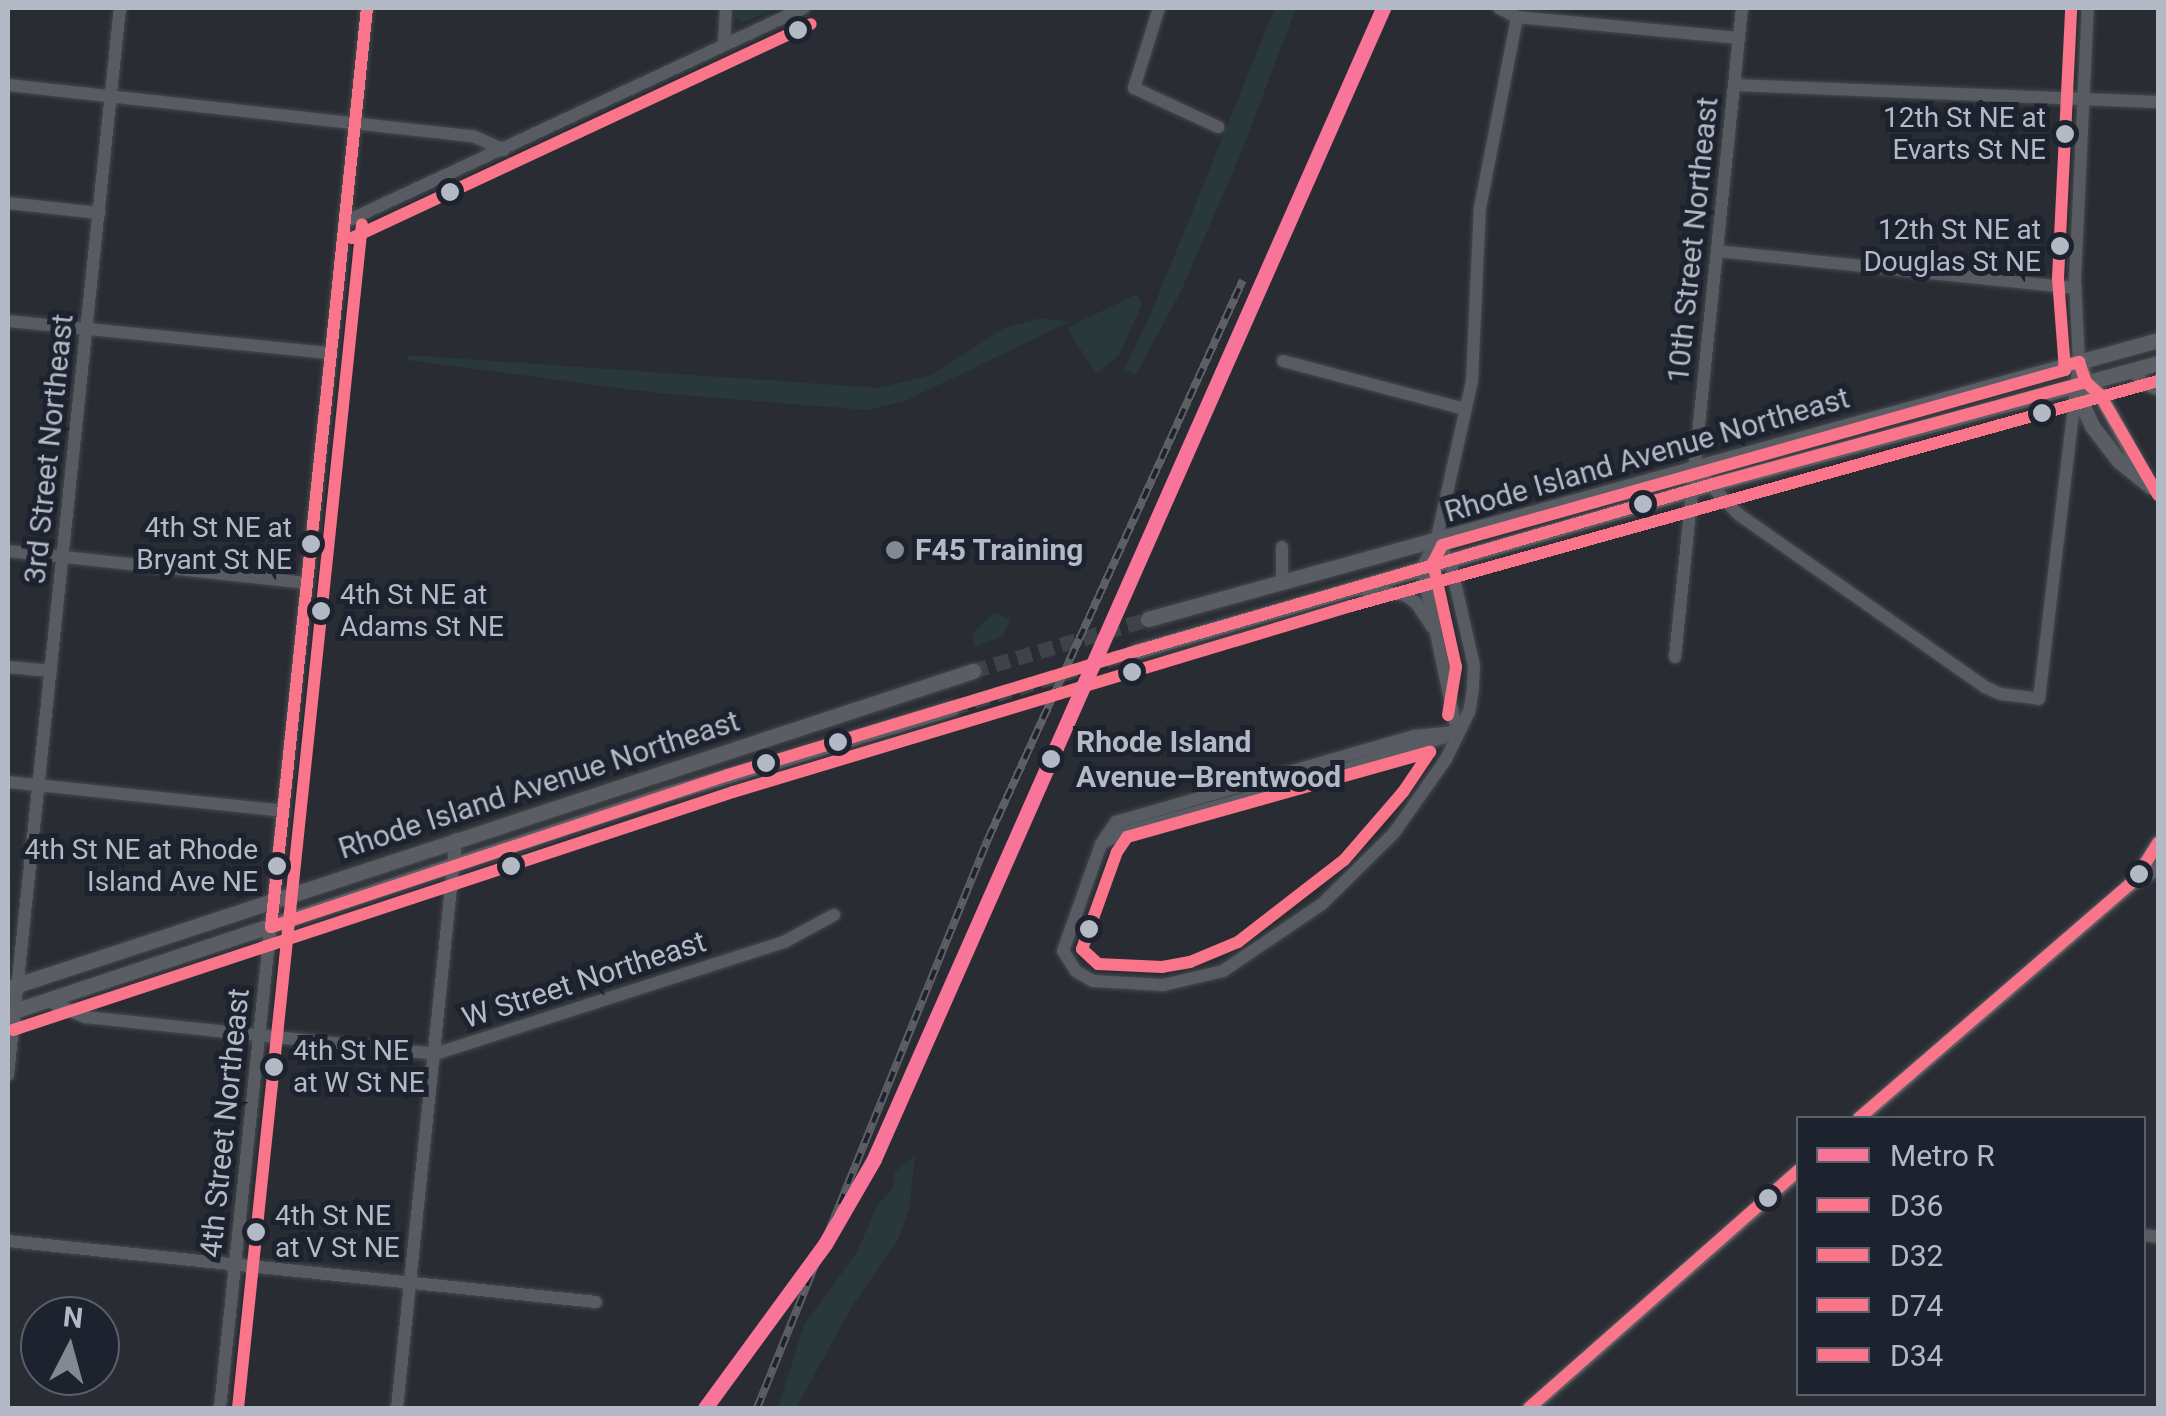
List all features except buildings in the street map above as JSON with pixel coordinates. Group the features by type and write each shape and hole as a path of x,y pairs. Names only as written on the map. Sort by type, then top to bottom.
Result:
{"main road":[{"name":"Rhode Island Avenue Northeast","path":"1148,619 2158,340"},
{"path":"2079,362 2080,384 2100,394 2155,491"},
{"name":"Rhode Island Avenue Northeast","path":"1137,651 1713,484 2158,363"},
{"name":"Rhode Island Avenue Northeast","path":"13,987 973,670"},
{"name":"Rhode Island Avenue Northeast","path":"11,1012 728,774 952,708"},
{"path":"2135,880 2158,844"},
{"path":"1861,1116 2135,880 2158,867"},
{"path":"1529,1408 1796,1173"}],"street":[{"name":"3rd Street Northeast","path":"8,1075 13,987 39,786 120,8"},
{"name":"4th Street Northeast","path":"220,1408 367,8"},
{"path":"724,45 726,8"},
{"path":"345,222 804,8"},
{"path":"1160,8 1134,88 1218,127"},
{"path":"1499,8 1517,17 1739,38"},
{"name":"10th Street Northeast","path":"1674,657 1742,8"},
{"path":"2079,362 2075,288 2088,8"},
{"path":"1456,732 1422,568 1436,542 1474,362 1480,208 1517,17"},
{"path":"8,85 474,136 504,150"},
{"path":"1734,85 2158,102"},
{"path":"8,204 98,213"},
{"path":"1718,251 2075,288"},
{"path":"8,320 331,353"},
{"path":"1283,361 1465,409"},
{"path":"2132,370 2144,384 2158,389"},
{"path":"1696,470 1738,514 1985,687 2001,694 2039,699 2080,384"},
{"path":"1436,542 1450,561 1474,666 1469,712 1456,732 1446,760 1417,803 1356,873 1289,929 1223,970 1163,984 1093,981 1076,970 1062,951 1101,844 1125,832 1415,750 1456,732"},
{"path":"1282,546 1282,583"},
{"path":"8,551 307,583"},
{"path":"1346,590 1405,595 1427,617 1441,646"},
{"path":"8,667 51,672"},
{"path":"8,782 283,811"},
{"path":"397,1408 456,839"},
{"name":"W Street Northeast","path":"46,1000 86,1016 435,1054 784,942 834,915"},
{"path":"8,1241 596,1302"}],"shaded area":[{"path":"735,8 778,8 742,23 735,18"},
{"path":"1275,8 1296,8 1241,153 1181,291 1136,374 1124,370 1150,316"},
{"path":"1137,294 1142,304 1119,355 1096,374 1067,328"},
{"path":"1042,318 1069,322 907,400 868,410 657,393 408,360 407,355 878,388 932,375 1004,328"},
{"path":"1367,593 1369,597 1159,659 1158,656"},
{"path":"994,613 1010,619 1003,636 974,647 973,633"},
{"path":"915,1156 909,1210 898,1240 854,1303 796,1408 778,1408 804,1325 857,1252 877,1206 892,1189 895,1172"}],"tunnel":[{"path":"973,671 1148,619"},
{"path":"952,708 1137,651"}],"railway":[{"path":"757,1408 988,839 1243,280"}],"metro line":[{"name":"R","path":"705,1408 825,1244 874,1159 1383,8"}],"transit line":[{"name":"D36","path":"367,8 271,927 728,775 1137,651 1713,484 2086,382"},
{"name":"D74","path":"1448,715 1456,667 1433,563 1442,545 2065,370 2058,278 2071,8"},
{"name":"D34","path":"352,238 811,24"},
{"name":"D34","path":"238,1408 362,224"},
{"name":"D36","path":"2064,366 2079,362 2086,382 2100,395 2158,495"},
{"name":"D32","path":"13,1030 733,792 1351,606 2158,381"},
{"name":"D74","path":"1430,752 1403,792 1344,860 1238,942 1190,962 1162,967 1098,964 1082,949 1117,852 1127,837 1430,752"},
{"name":"D36","path":"1861,1116 2135,880 2158,843"},
{"name":"D36","path":"1529,1408 1796,1173"}],"place":[{"name":"12th St NE at Evarts St NE","path":"2065,134"},
{"name":"12th St NE at Douglas St NE","path":"2060,246"},
{"name":"4th St NE at Bryant St NE","path":"311,544"},
{"name":"F45 Training","path":"895,550"},
{"name":"4th St NE at Adams St NE","path":"321,611"},
{"name":"Rhode Island Avenue–Brentwood","path":"1051,759"},
{"name":"4th St NE at Rhode Island Ave NE","path":"277,866"},
{"name":"4th St NE at W St NE","path":"274,1067"},
{"name":"4th St NE at V St NE","path":"256,1232"}]}
